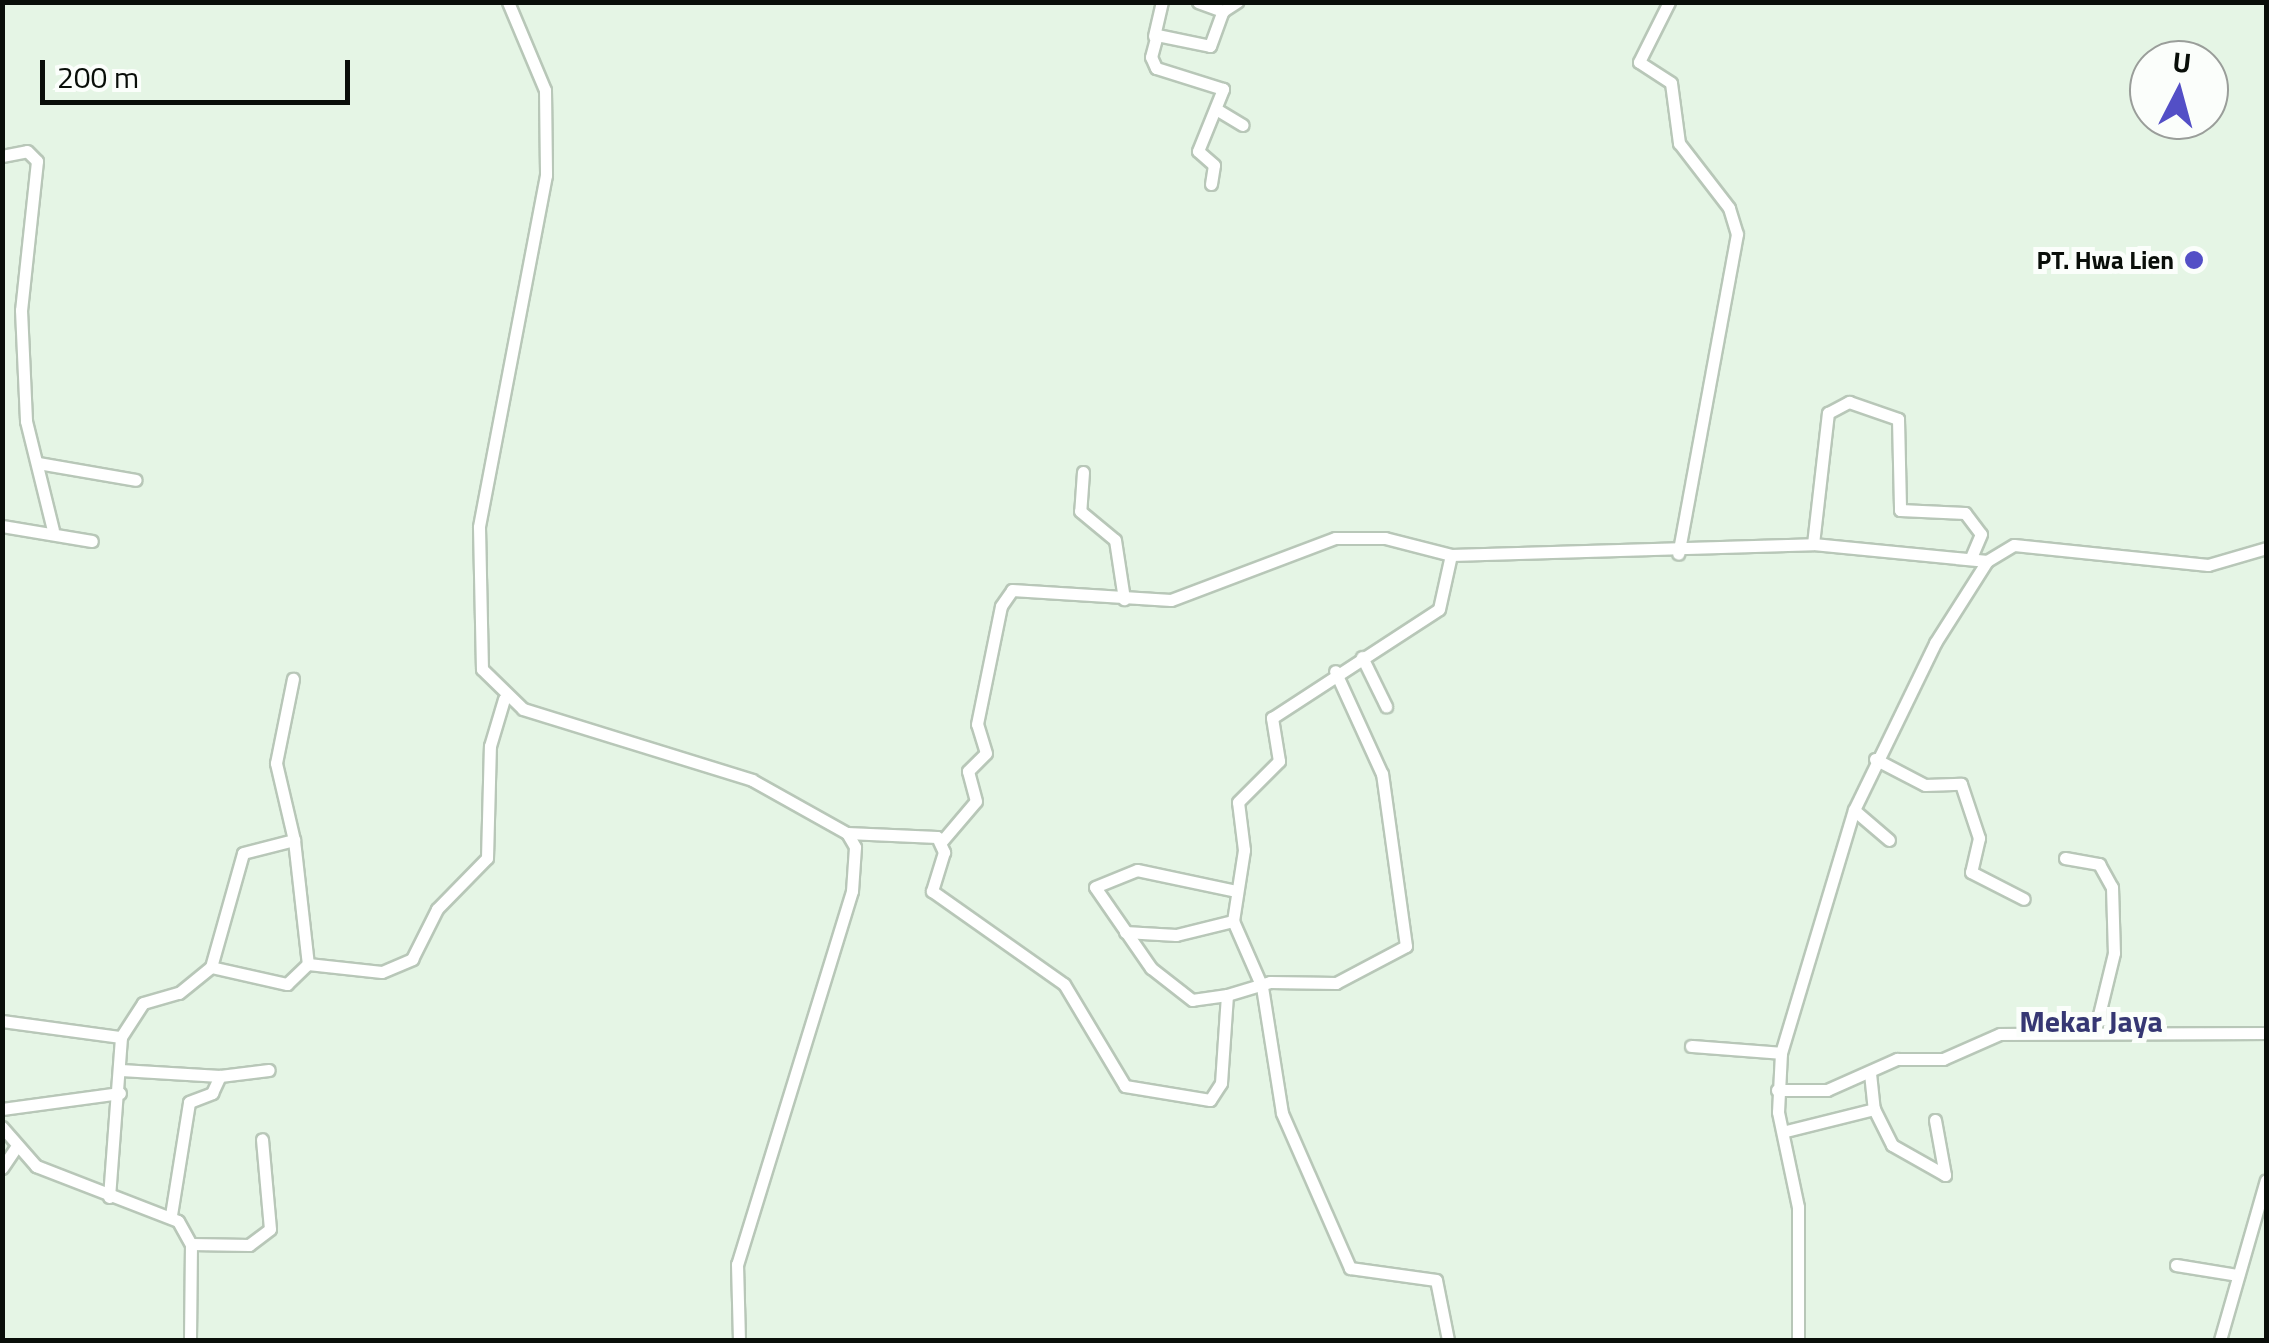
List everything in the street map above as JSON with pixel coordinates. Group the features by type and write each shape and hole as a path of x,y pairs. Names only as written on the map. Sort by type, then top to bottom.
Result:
{"street":[{"path":"211,966 287,984 308,964 382,972 412,959 437,909 487,858 490,746 504,699 476,640 479,527 537,242 547,104 508,2"},
{"path":"1162,2 1154,36 1153,66 1224,89 1198,155 1214,165 1211,184"},
{"path":"1198,2 1223,11"},
{"path":"1154,36 1205,48 1223,11 1237,2"},
{"path":"1669,2 1639,62 1671,82 1679,143 1729,208 1737,234 1678,554"},
{"path":"1216,109 1243,125"},
{"path":"2,156 27,151 37,161 21,310 38,463 53,530"},
{"path":"1813,544 1828,413 1849,402 1898,419 1900,510 1964,513 1981,534 1971,557"},
{"path":"38,463 136,480"},
{"path":"1084,472 1080,511 1115,540 1124,599"},
{"path":"2,526 53,530 92,540"},
{"path":"1227,996 1215,1098 1130,1090 1064,984 932,892 942,841 976,800 968,770 986,753 978,724 1008,593 1124,599 1222,588 1325,539 1385,538 1451,555 1678,554 1813,544 1987,561"},
{"path":"1798,1340 1798,1207 1777,1090 1782,1053 1854,810 1875,759 1987,561 2022,543 2076,558 2208,565 2266,548"},
{"path":"1448,1340 1436,1280 1350,1268 1282,1113 1261,983 1233,921 1238,802 1279,761 1271,720 1335,671 1439,609 1451,555"},
{"path":"1362,657 1386,706"},
{"path":"1237,891 1166,871 1114,875 1095,890 1124,932 1188,998 1227,996 1261,983 1340,982 1406,945 1382,774 1335,671"},
{"path":"293,679 276,762 294,840 308,964"},
{"path":"504,699 595,736 728,771 846,833 942,841"},
{"path":"1875,759 1924,785 1961,784 1979,838 1971,872 2024,899"},
{"path":"1854,810 1889,840"},
{"path":"739,1340 737,1264 852,891 856,856 846,833"},
{"path":"110,1197 121,1037 143,1002 179,993 211,966 244,852 294,840"},
{"path":"2065,858 2099,864 2112,888 2114,954 2096,1031"},
{"path":"1124,932 1176,935 1233,921"},
{"path":"2,1021 121,1037"},
{"path":"1777,1090 1828,1090 1911,1056 1947,1058 1988,1036 2096,1031 2266,1033"},
{"path":"1691,1046 1782,1053"},
{"path":"121,1070 220,1076 269,1070"},
{"path":"1870,1073 1874,1109 1892,1144 1945,1175 1935,1120"},
{"path":"171,1215 186,1111 220,1076"},
{"path":"2,1109 120,1093"},
{"path":"1786,1131 1874,1109"},
{"path":"2,1127 15,1149 110,1197 171,1215 191,1244 190,1340"},
{"path":"191,1244 250,1246 270,1229 262,1139"},
{"path":"2,1168 15,1149"},
{"path":"2220,1340 2266,1180"},
{"path":"2176,1266 2238,1276"}],"place":[{"name":"PT. Hwa Lien","path":"2194,260"}],"district":[{"name":"Mekar Jaya","path":"2091,1021"}]}
